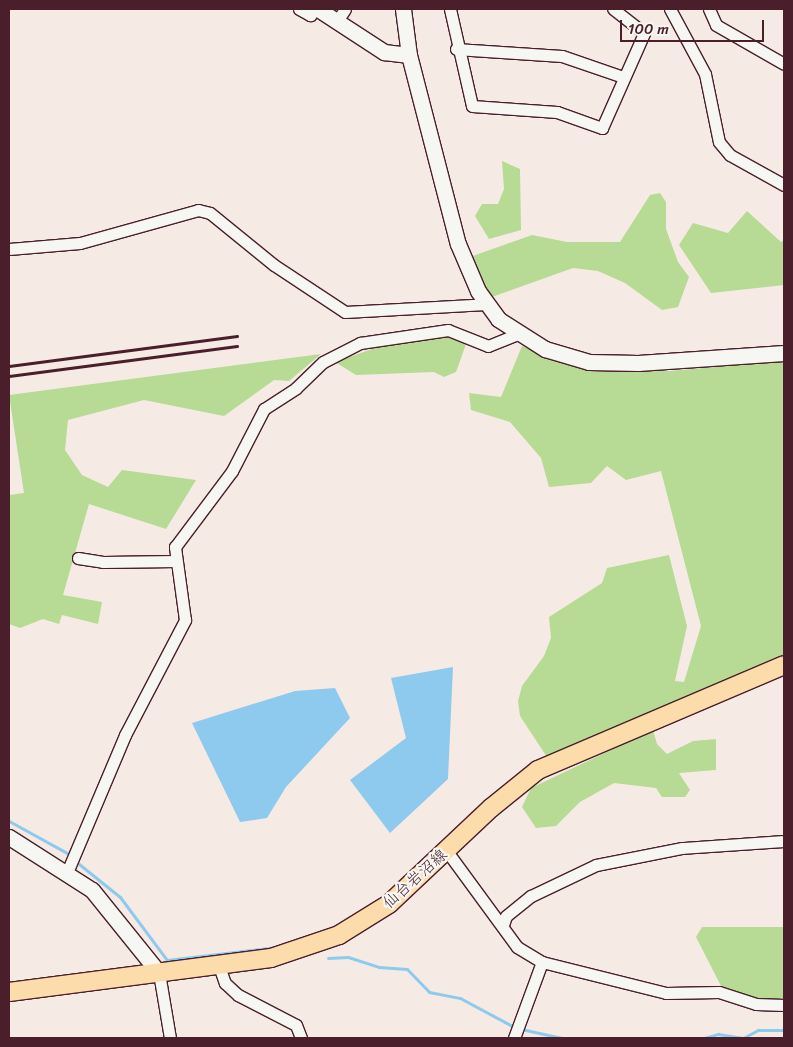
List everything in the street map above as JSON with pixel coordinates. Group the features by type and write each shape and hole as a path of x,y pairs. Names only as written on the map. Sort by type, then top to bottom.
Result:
{"main road":[{"name":"仙台岩沼線","path":"9,992 219,966 298,951 339,935 389,904 446,850 538,770 784,665"}],"street":[{"path":"299,9 310,15 317,9 341,15 384,52 409,55"},
{"path":"403,9 409,55 458,244 486,304 517,334 558,354 607,364 784,353"},
{"path":"450,9 456,49 472,106 556,112 602,128 644,32 612,9"},
{"path":"670,9 705,74 719,142 730,155 784,185"},
{"path":"709,9 716,25 784,64"},
{"path":"456,49 562,56 623,77"},
{"path":"9,249 80,243 198,210 210,213 274,265 345,312 486,304"},
{"path":"68,870 125,735 185,620 175,547 232,471 253,423 323,362 360,343 433,330 448,330 488,346 517,334"},
{"path":"78,558 103,562 176,561"},
{"path":"9,837 68,870 112,909 159,973 170,1038"},
{"path":"503,925 506,916 531,896 596,866 682,848 782,841"},
{"path":"446,850 503,925 517,947 542,962 666,993 720,992 756,1004 784,1005"},
{"path":"514,1038 542,962"},
{"path":"219,966 225,983 238,995 296,1025 302,1038"}],"green space":[{"path":"502,161 520,169 521,230 489,239 475,216 482,204 498,204 504,189"},
{"path":"660,193 666,202 666,229 678,262 689,277 678,307 662,310 625,283 598,271 573,268 489,298 470,257 532,235 567,242 620,242 650,195"},
{"path":"747,211 781,242 784,240 784,285 711,293 679,245 693,223 728,233"},
{"path":"445,335 466,344 456,372 444,377 434,372 356,375 335,362 389,343"},
{"path":"522,346 564,364 604,371 669,371 784,361 784,654 547,757 520,716 518,701 522,686 544,656 551,638 549,617 602,583 607,568 669,555 687,626 675,681 684,682 701,626 661,471 626,480 607,466 591,483 549,487 541,458 510,422 471,410 469,393 501,397"},
{"path":"321,354 289,381 274,380 224,416 144,400 68,420 65,450 82,475 108,487 122,470 196,480 166,529 89,504 63,595 102,602 98,624 62,615 59,624 43,619 20,628 9,624 9,495 24,493 9,395"},
{"path":"653,730 657,744 667,754 693,741 716,739 716,770 679,773 690,790 685,797 662,797 656,788 614,783 580,802 556,826 536,828 522,807 531,788"},
{"path":"702,927 784,927 784,999 756,999 722,988 696,937"}],"water":[{"path":"453,667 448,779 390,833 350,780 406,738 391,678"},
{"path":"335,688 350,718 286,787 267,818 240,822 192,723 295,691"}],"waterway":[{"path":"9,821 67,853"},
{"path":"79,864 120,897 167,960 278,947"},
{"path":"328,958 348,957 379,967 407,969 429,992 460,998 514,1027"},
{"path":"521,1029 562,1038"},
{"path":"704,1038 718,1034 743,1038 758,1030 784,1030"}],"railway":[{"path":"9,366 237,336"},
{"path":"9,376 237,346"}]}
